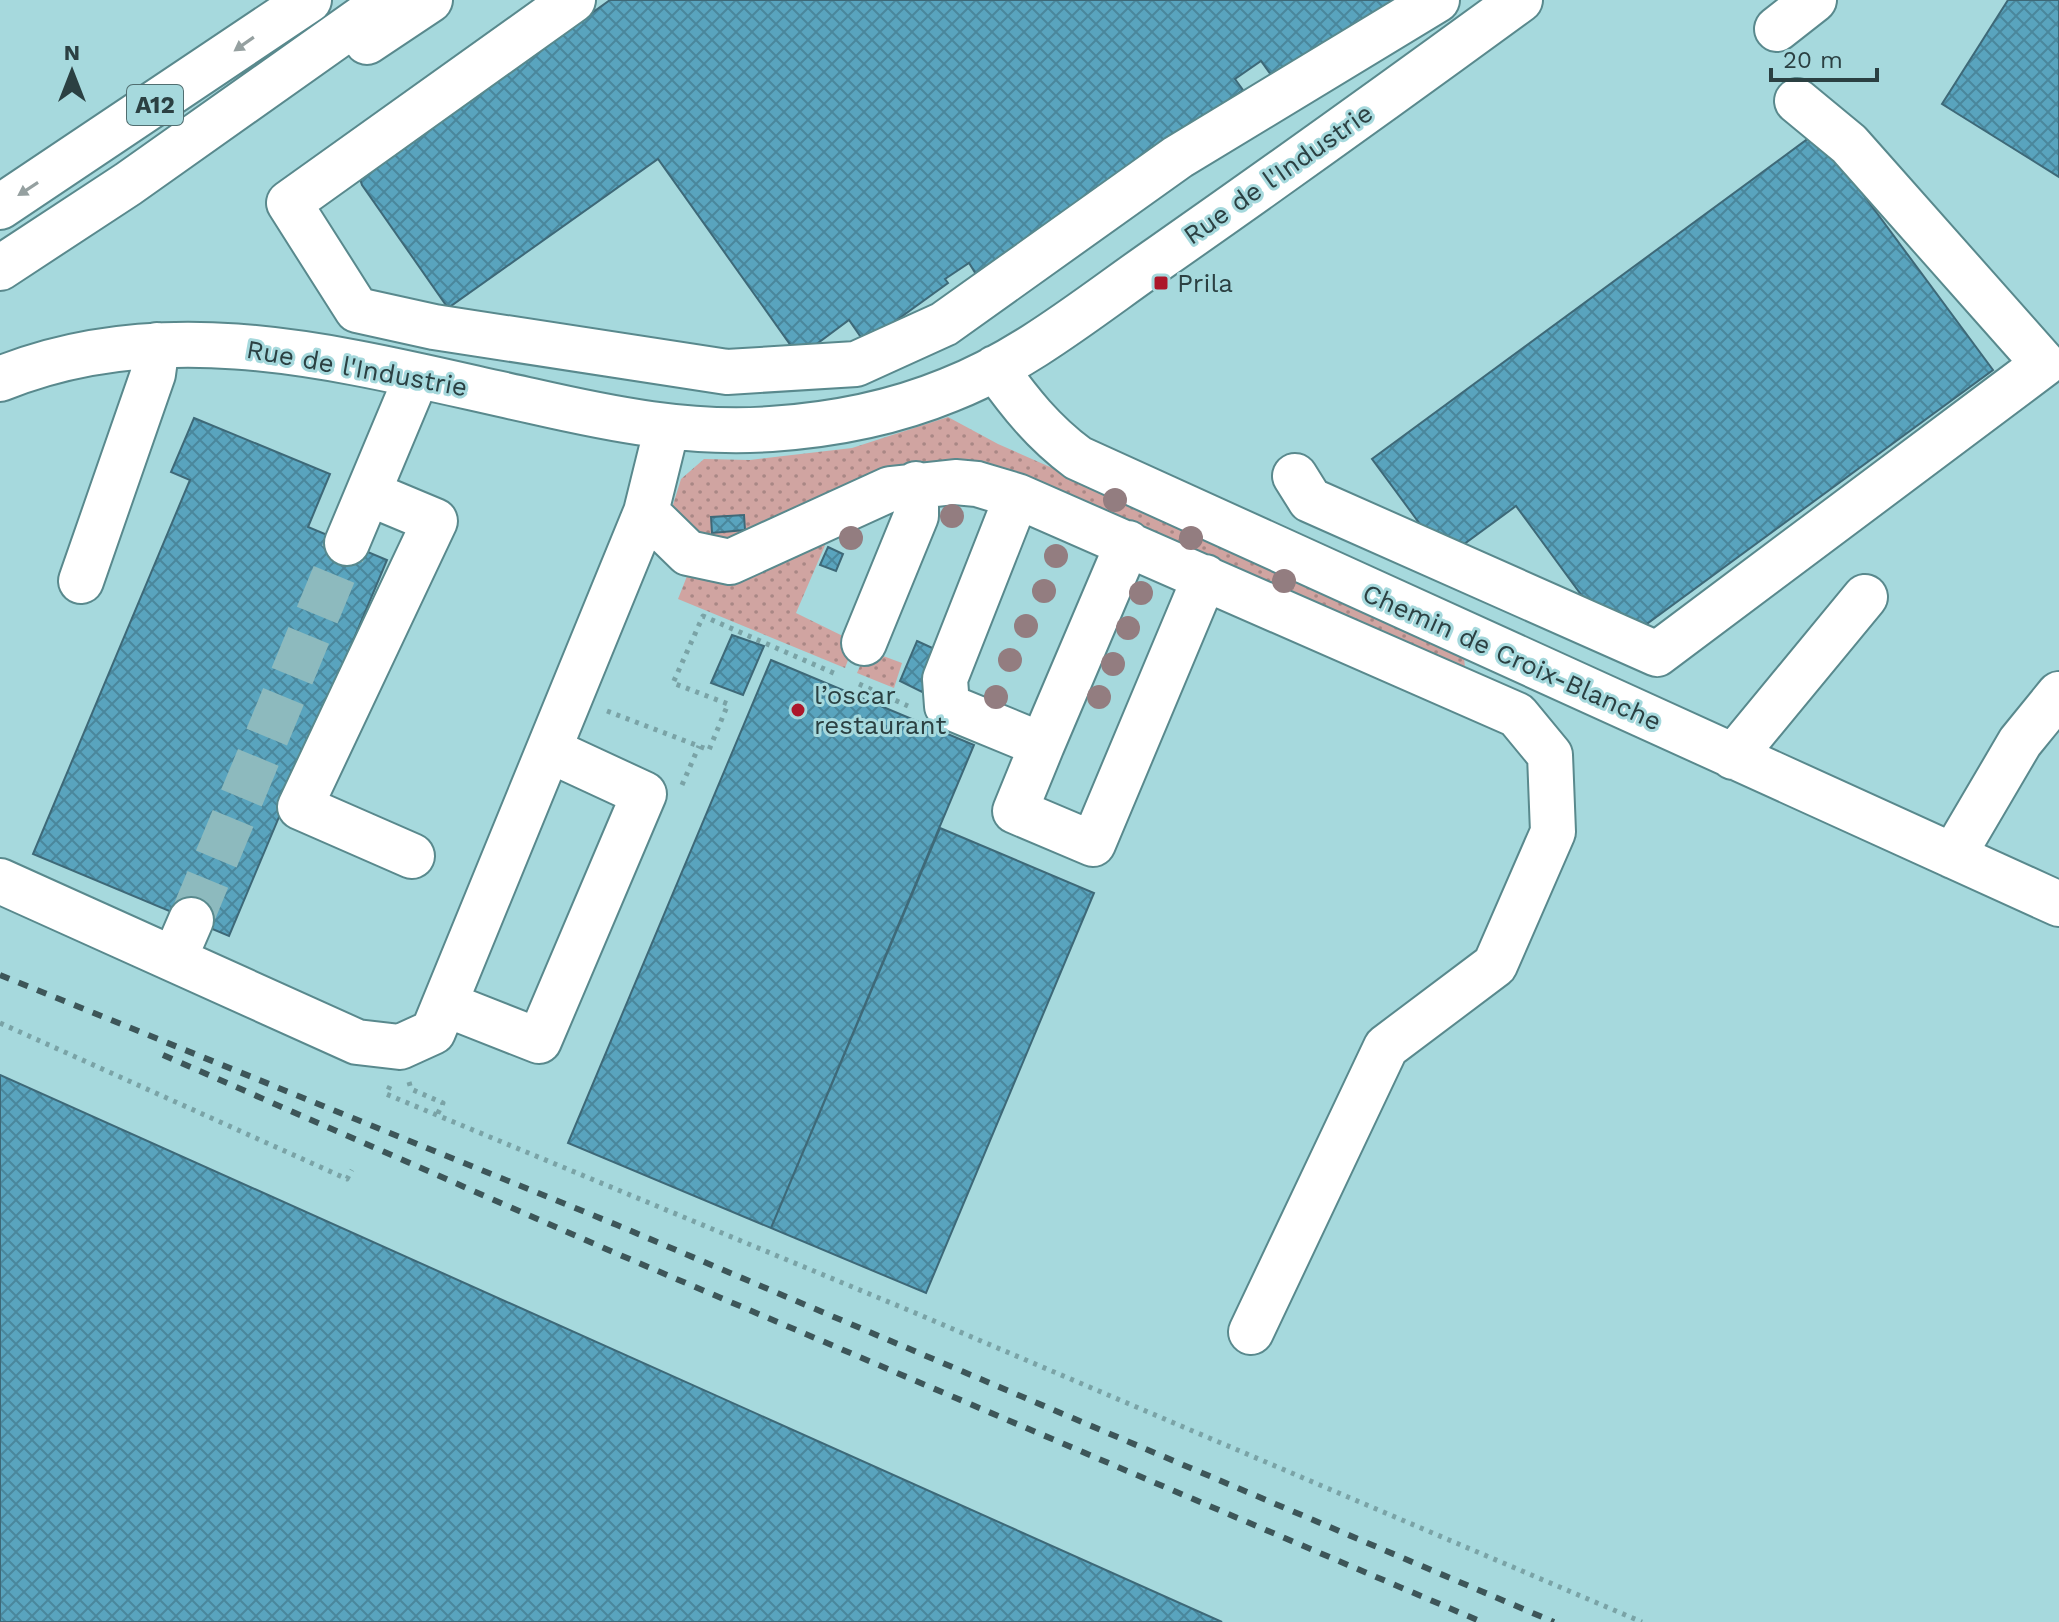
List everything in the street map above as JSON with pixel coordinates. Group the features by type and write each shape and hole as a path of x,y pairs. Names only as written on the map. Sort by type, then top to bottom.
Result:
{"main road":[{"name":"A12","path":"0,207 309,0"},
{"name":"A12","path":"0,268 128,184 388,0"},
{"path":"128,184 237,128 430,0"},
{"path":"573,0 289,203 357,310 434,327 727,372 856,364 944,324 1178,157 1437,0"},
{"name":"Rue de l'Industrie","path":"0,379 71,357 157,345 275,348 579,412 667,427 743,431 831,422 905,406 995,368 1055,332 1465,16 1520,0"},
{"path":"1777,29 1814,0"},
{"path":"1295,476 1310,500 1657,654 2044,364 1849,144 1797,101"},
{"path":"81,581 153,374 157,345"},
{"name":"Chemin de Croix-Blanche","path":"995,368 1028,415 1050,438 1078,458 2059,904"},
{"path":"347,543 417,376"},
{"path":"0,881 183,939 357,1042 400,1047 439,1018 646,512 667,427"},
{"path":"646,512 688,553 711,561 730,562 890,489 916,484 977,484 1017,496 1128,543 1517,715 1550,755 1553,832 1495,965 1386,1047 1251,1332"},
{"path":"864,643 916,516 916,484"},
{"path":"368,493 435,521 300,807 412,856"},
{"path":"1017,496 945,679 947,706 1042,745"},
{"path":"1128,543 1015,811 1093,844 1205,577"},
{"path":"1733,757 1865,597"},
{"path":"1953,856 2020,742 2059,694"},
{"path":"439,1018 539,1041 644,794 549,750"}],"path":[{"path":"592,705 709,750 728,704 673,683 703,616 927,714 947,706"},
{"path":"0,1023 347,1179 352,1170"},
{"path":"386,1094 913,1312 1642,1622"}],"shaded area":[{"path":"948,417 998,444 1463,649 1466,676 1003,475 738,541 689,534 672,508 681,479 704,459 750,460 852,448"},
{"path":"829,536 796,613 855,642 845,668 678,599 689,571"},
{"path":"867,650 902,663 894,688 857,673"}],"building":[{"path":"610,0 1408,0 1282,90 1261,61 1235,79 1243,90 979,279 969,263 945,279 948,283 865,343 849,320 799,357 658,159 448,308 362,185 360,179"},
{"path":"2008,0 2059,0 2059,177 1942,104"},
{"path":"1817,132 1993,370 1618,645 1516,506 1445,558 1372,459"},
{"path":"194,418 330,474 308,527 387,560 229,936 33,854 190,480 171,472"},
{"path":"744,515 745,530 712,533 711,517"},
{"path":"828,547 843,554 836,571 820,565"},
{"path":"732,635 764,646 743,695 711,683"},
{"path":"917,641 939,651 922,692 900,681"},
{"path":"771,660 974,745 771,1228 568,1143"},
{"path":"940,828 1094,893 926,1293 771,1228"},
{"path":"0,1075 1222,1622 0,1622"}],"tunnel":[{"path":"191,920 347,543"}],"railway":[{"path":"0,975 617,1225 1554,1622"},
{"path":"163,1055 606,1249 1482,1622"}],"place":[{"name":"Prila","path":"1161,283"},
{"name":"l’oscar restaurant","path":"798,710"}]}
